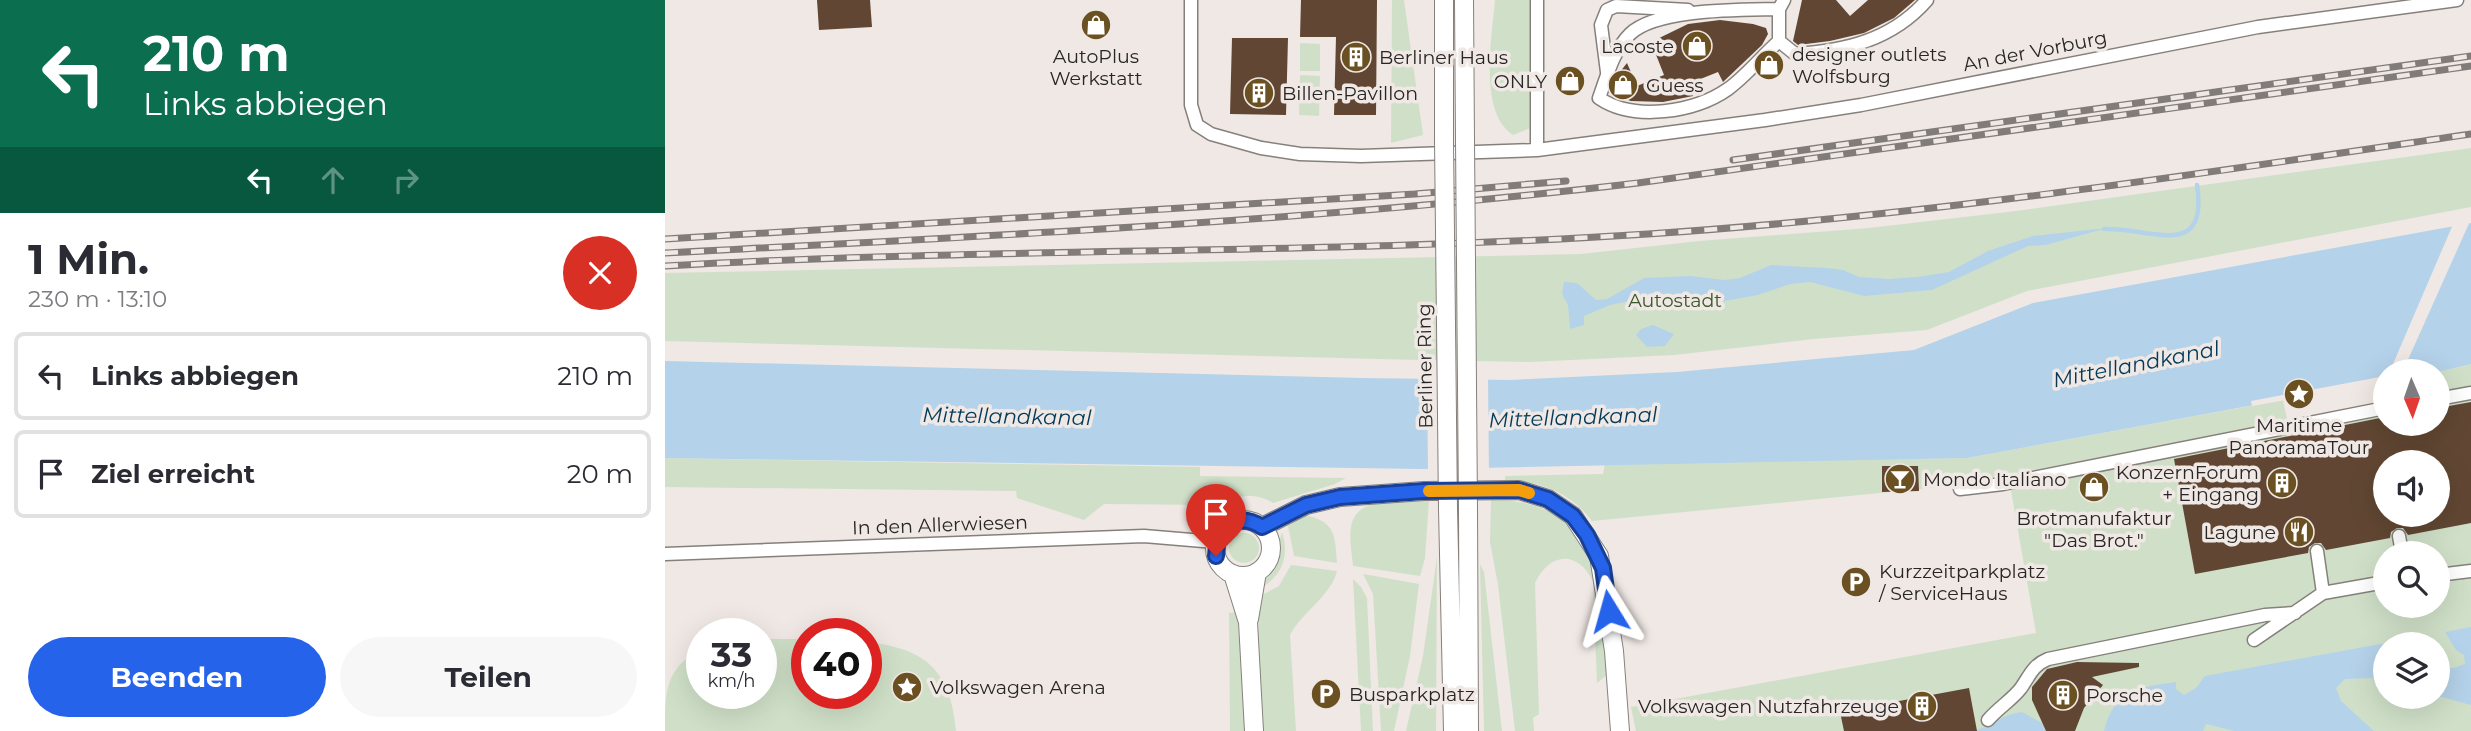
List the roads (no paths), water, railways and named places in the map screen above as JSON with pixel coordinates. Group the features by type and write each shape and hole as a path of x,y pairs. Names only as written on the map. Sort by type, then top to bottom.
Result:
{"main road":[{"path":"1436,0 1442,62"},
{"name":"Berliner Ring","path":"1444,0 1442,62 1453,731"},
{"path":"1464,0 1469,731"},
{"path":"1262,527 1306,505 1340,497 1424,491 1519,490 1548,499 1573,516 1587,535 1603,568 1614,651 1620,731"},
{"path":"1233,574 1247,576 1257,572 1268,562 1271,552 1270,540 1262,527 1249,520 1233,522 1222,529 1215,542 1219,562 1233,574 1248,622"},
{"path":"1254,731 1248,622 1257,572"},
{"path":"1447,731 1453,711"}],"street":[{"name":"An der Vorburg","path":"1191,0 1191,105 1197,125 1211,134 1261,148 1300,154 1382,156 1537,150 1861,106 2258,27 2457,0"},
{"path":"1537,0 1537,150"},
{"path":"1779,41 1795,54 1829,52 1870,41 1902,22 1927,0"},
{"path":"1782,4 1779,41 1727,89 1696,104 1668,110 1636,111 1615,107 1599,98 1613,58 1626,32 1643,24 1702,11 1782,4"},
{"path":"1607,76 1601,25 1607,10 1616,6 1702,11"},
{"path":"2450,397 2471,393"},
{"path":"1960,489 2003,484 2373,414"},
{"name":"In den Allerwiesen","path":"665,554 1144,536 1215,542"},
{"path":"2399,537 2400,541"},
{"path":"2318,551 2323,593"},
{"path":"2450,574 2471,571"},
{"path":"2254,640 2323,593 2373,584"},
{"path":"1988,720 2001,704 2020,690 2032,669 2048,659 2265,615 2295,613"}],"water":[{"name":"Mittellandkanal","path":"2471,223 2471,364 2450,369 2450,359 2373,359 2373,383 1967,458 1424,469 665,458 665,361 1510,380 1677,372 1914,350 2033,303"},
{"path":"2107,228 2046,245 2028,246 1932,290 1864,296 1810,282 1790,284 1758,295 1719,302 1683,294 1661,295 1610,305 1584,316 1584,325 1570,329 1568,305 1562,294 1564,282 1577,283 1596,300 1607,299 1644,278 1690,276 1725,280 1740,278 1771,265 1843,270 1859,277 1917,277 1949,272 1988,251 2033,236"},
{"path":"1653,325 1674,334 1665,346 1647,347 1636,335 1641,329"},
{"path":"2471,627 2471,705 2450,699 2450,668 2465,664 2464,655 2456,650 2450,640 2450,632 2445,632"},
{"path":"2373,645 2373,679 2345,679 2336,688 2341,701 2374,731 2234,731 2206,724 2203,731 2104,731 2114,707 2130,693 2176,682 2176,689 2184,695 2196,688 2205,676"},
{"path":"2022,712 2042,723 2046,731 1973,731 2008,715"}],"waterway":[{"path":"2104,229 2156,235 2185,232 2194,224 2198,209 2197,185"}],"railway":[{"path":"1733,160 2471,56"},
{"path":"665,253 1152,226 1517,196 1638,183 2471,66"},
{"path":"665,266 911,256 1525,241 1648,234 1958,205 2471,134"},
{"path":"665,239 1415,194 1566,181"}],"place":[{"name":"AutoPlus Werkstatt","path":"1096,25"},
{"name":"Lacoste","path":"1697,46"},
{"name":"Berliner Haus","path":"1356,57"},
{"name":"designer outlets Wolfsburg","path":"1769,65"},
{"name":"ONLY","path":"1570,81"},
{"name":"Guess","path":"1623,85"},
{"name":"Billen-Pavillon","path":"1259,93"},
{"name":"Maritime PanoramaTour","path":"2299,394"},
{"name":"Mondo Italiano","path":"1900,479"},
{"name":"KonzernForum + Eingang","path":"2282,483"},
{"name":"Brotmanufaktur \"Das Brot.\"","path":"2094,487"},
{"name":"Lagune","path":"2299,532"},
{"name":"Kurzzeitparkplatz / ServiceHaus","path":"1856,582"},
{"name":"Volkswagen Arena","path":"907,687"},
{"name":"Busparkplatz","path":"1326,694"},
{"name":"Porsche","path":"2063,695"},
{"name":"Volkswagen Nutzfahrzeuge","path":"1922,706"}],"park label":[{"name":"Autostadt","path":"1675,300"}]}
